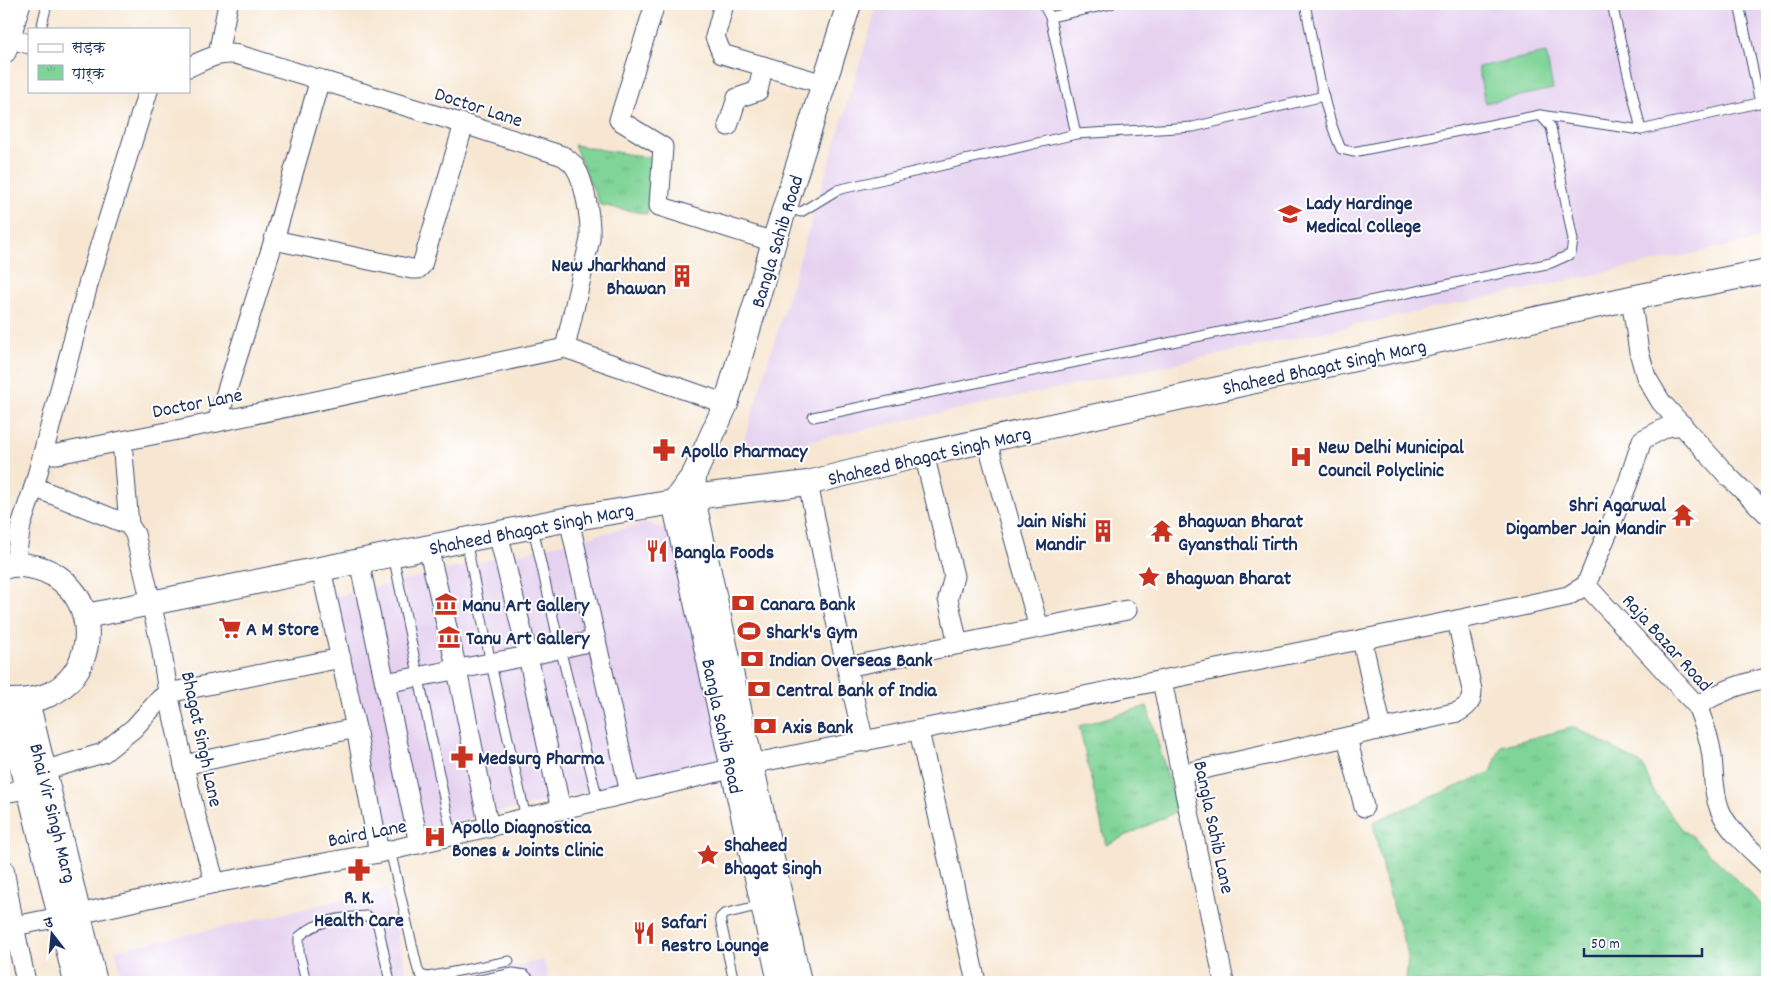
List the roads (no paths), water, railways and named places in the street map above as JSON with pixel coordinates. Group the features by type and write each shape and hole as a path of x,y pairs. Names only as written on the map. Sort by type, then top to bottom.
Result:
{"street":[{"path":"14,44 18,4"},
{"path":"218,54 228,4"},
{"path":"655,4 619,120 662,146 659,206 774,242"},
{"path":"724,4 715,37 722,54 824,84"},
{"name":"Bangla Sahib Road","path":"799,982 742,766 684,500 726,404 774,242 849,4"},
{"name":"Doctor Lane","path":"43,454 57,454 217,422 565,348 590,239 590,221 579,175 574,165 563,156 239,55 218,54 190,67"},
{"path":"728,126 737,98 758,91 763,66"},
{"path":"217,422 274,240 320,79"},
{"path":"12,701 49,695 68,681 82,662 88,639 86,616 77,596 62,579 42,569 8,561 34,487 89,281 148,92"},
{"path":"274,240 418,269 422,265 464,124"},
{"name":"Shaheed Bhagat Singh Marg","path":"86,616 569,519 710,495 808,483 924,454 1767,270"},
{"path":"1632,298 1639,352 1646,377 1661,402 1728,476 1767,514"},
{"path":"565,348 726,404"},
{"path":"1586,584 1628,483 1642,440 1667,427 1683,425"},
{"path":"34,487 129,525 122,441"},
{"path":"987,441 1039,628"},
{"path":"924,454 954,576 948,599 958,644"},
{"path":"808,483 864,742"},
{"path":"569,519 630,794"},
{"name":"Bhagat Singh Lane","path":"129,525 139,545 150,603 161,646 168,693 196,818 215,883"},
{"path":"498,533 528,656 560,810"},
{"path":"428,547 457,670 489,828"},
{"path":"359,561 419,844"},
{"path":"321,569 384,852"},
{"name":"Baird Lane","path":"9,927 69,916 215,883 384,852 742,766 1362,640 1568,596 1586,584"},
{"name":"Raja Bazar Road","path":"1586,584 1697,706 1707,729 1712,756 1714,788 1720,810 1733,830 1767,865"},
{"path":"847,667 1127,610"},
{"path":"1181,774 1458,712 1467,707 1472,700 1472,690 1457,620"},
{"path":"385,683 491,664 596,640"},
{"path":"1362,640 1382,729"},
{"path":"43,771 103,753 134,728 160,699 168,693 341,658"},
{"path":"1697,706 1734,686 1767,678"},
{"name":"Bangla Sahib Lane","path":"1162,681 1224,982"},
{"name":"Bhai Vir Singh Marg","path":"12,701 43,771 69,916 76,982"},
{"name":"Bhai Vir Singh Marg","path":"12,701 28,789 69,916 95,982"},
{"path":"184,764 356,728"},
{"path":"919,731 976,982"},
{"path":"1348,737 1364,808"},
{"name":"Bangla Sahib Road","path":"742,766 762,904 780,982"},
{"path":"4,793 28,789"},
{"path":"4,869 9,927 26,982"}],"lane":[{"path":"42,28 47,4"},
{"path":"1043,4 1050,17 1076,134"},
{"path":"1050,17 1112,4"},
{"path":"1305,4 1324,96 1341,149 1353,152 1540,115 1640,130 1764,102 1739,4"},
{"path":"1612,4 1640,130"},
{"path":"785,208 802,212 837,190 1076,134 1192,127 1324,96"},
{"path":"813,417 1551,263 1571,254 1573,240 1551,127 1540,115"},
{"path":"533,526 560,648 598,800"},
{"path":"466,539 491,664 526,818"},
{"path":"392,554 452,836"},
{"path":"384,852 421,976 428,977 509,961"},
{"path":"734,982 720,918 724,914 762,904"},
{"path":"306,982 299,952 299,937 306,930 317,925 345,917 367,916 378,925 390,982"},
{"path":"471,982 513,973 525,975 532,982"}],"place":[{"name":"Lady Hardinge Medical College","path":"1290,214"},
{"name":"New Jharkhand Bhawan","path":"682,276"},
{"name":"Apollo Pharmacy","path":"664,450"},
{"name":"New Delhi Municipal Council Polyclinic","path":"1301,457"},
{"name":"Shri Agarwal Digamber Jain Mandir","path":"1683,515"},
{"name":"Jain Nishi Mandir","path":"1103,531"},
{"name":"Bhagwan Bharat Gyansthali Tirth","path":"1162,531"},
{"name":"Bangla Foods","path":"657,551"},
{"name":"Bhagwan Bharat","path":"1149,577"},
{"name":"Canara Bank","path":"743,603"},
{"name":"Manu Art Gallery","path":"446,604"},
{"name":"A M Store","path":"230,628"},
{"name":"Shark's Gym","path":"749,631"},
{"name":"Tanu Art Gallery","path":"449,637"},
{"name":"Indian Overseas Bank","path":"752,659"},
{"name":"Central Bank of India","path":"759,689"},
{"name":"Axis Bank","path":"765,726"},
{"name":"Medsurg Pharma","path":"462,757"},
{"name":"Apollo Diagnostica Bones & Joints Clinic","path":"435,837"},
{"name":"Shaheed Bhagat Singh","path":"708,855"},
{"name":"R. K. Health Care","path":"359,870"},
{"name":"Safari Restro Lounge","path":"644,933"}]}
